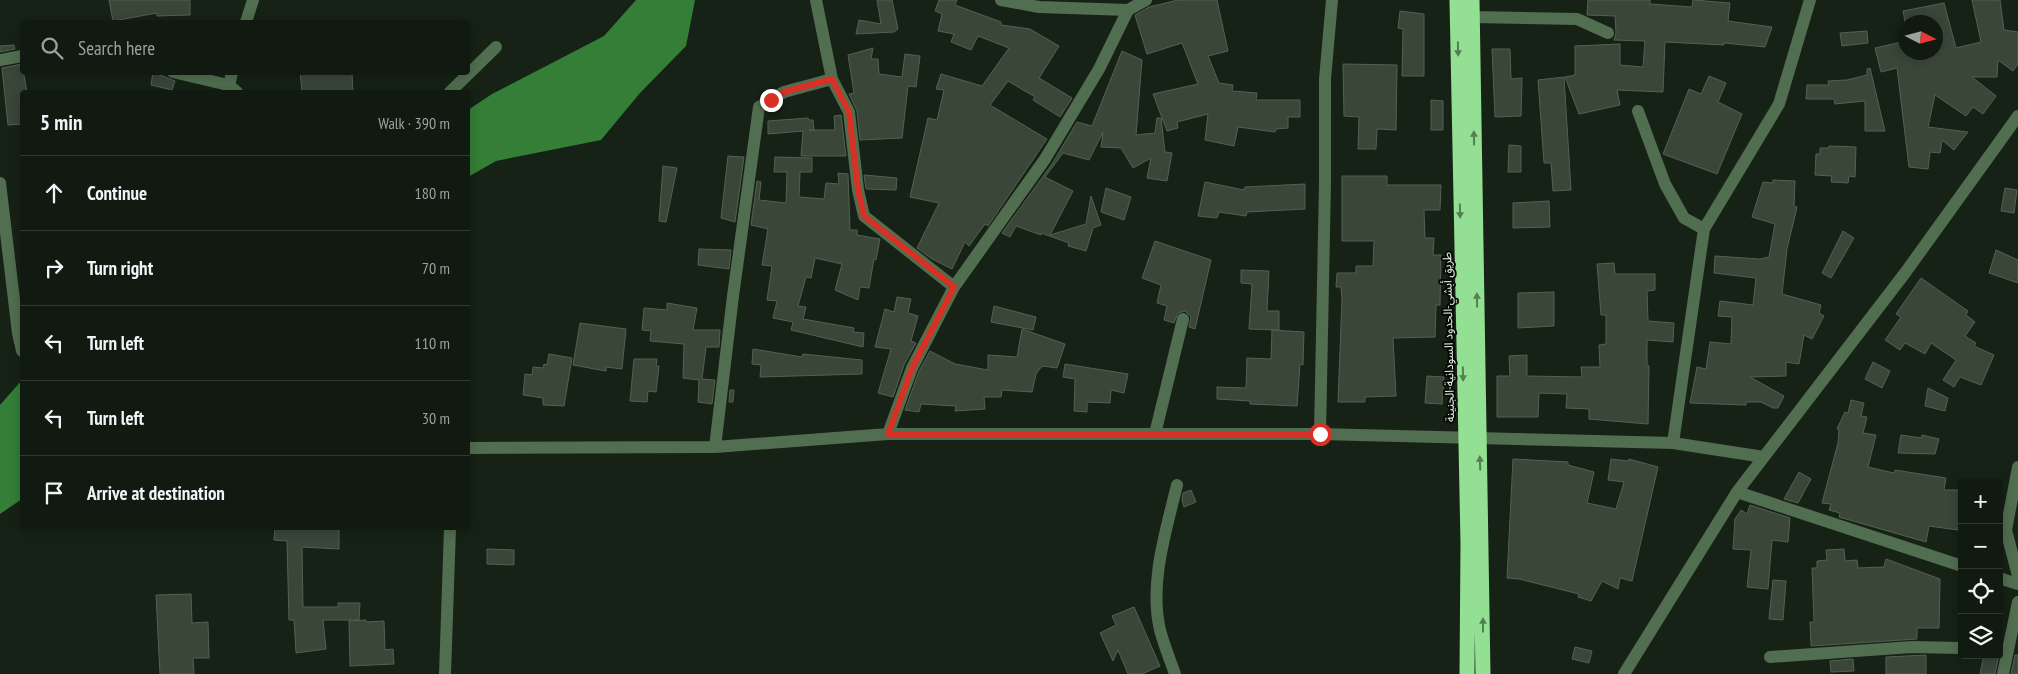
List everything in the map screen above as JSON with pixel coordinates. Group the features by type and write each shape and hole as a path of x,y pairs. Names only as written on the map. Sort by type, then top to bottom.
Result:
{"highway":[{"name":"طريق أبشي-الحدود السودانية-الجنينة","path":"1457,0 1475,543 1467,674"},
{"path":"1472,0 1472,437"},
{"path":"1475,543 1483,674"}],"street":[{"path":"247,20 253,0"},
{"path":"816,0 832,79 849,112 858,190 864,216 954,287"},
{"path":"1002,0 1039,7 1128,10 1146,0"},
{"path":"1320,434 1325,79 1332,0"},
{"path":"1673,443 1704,229 1779,104 1810,0"},
{"path":"888,434 912,368 954,287 1045,159 1099,69 1128,10"},
{"path":"1472,17 1576,19 1608,33"},
{"path":"470,72 496,47"},
{"path":"0,60 20,56"},
{"path":"183,75 231,90 232,75"},
{"path":"452,90 467,75"},
{"path":"715,447 733,296 759,107 784,92 832,79"},
{"path":"1638,111 1665,184 1684,218 1704,229"},
{"path":"1624,674 1737,492 1905,273 2018,116"},
{"path":"0,183 20,342"},
{"path":"1154,434 1183,319"},
{"path":"470,448 715,447 888,434 1320,434 1673,443 1764,457"},
{"path":"2018,467 2006,530 2018,576"},
{"path":"1175,674 1160,629 1157,594 1161,551 1177,485"},
{"path":"1737,492 1958,565"},
{"path":"445,674 450,530"},
{"path":"2003,579 2018,584"},
{"path":"2003,649 2017,623 2018,602"},
{"path":"1770,657 1912,647 1958,648"},
{"path":"2003,659 2003,674"}],"shaded area":[{"path":"636,0 695,0 686,46 640,93 601,140 496,161 470,176 470,109 492,94 604,36"},
{"path":"20,382 20,500 0,514 0,405"}],"building":[{"path":"109,0 190,0 190,15 157,16 157,13 113,20"},
{"path":"877,0 892,0 898,29 894,32 856,34 859,20 881,24"},
{"path":"939,0 957,0 955,5 1001,22 1001,25 1030,29 1059,46 1039,78 1072,98 1060,117 1033,100 1035,97 1008,81 990,105 1047,139 988,226 985,224 969,246 965,242 952,269 932,259 917,248 939,203 910,197 928,118 937,120 944,90 936,89 941,74 982,86 1009,48 978,36 971,50 951,42 954,34 938,31 942,14 935,11"},
{"path":"1178,0 1217,0 1228,51 1208,56 1219,83 1233,85 1232,91 1257,93 1256,100 1300,100 1300,117 1288,117 1288,128 1276,129 1275,132 1238,127 1234,146 1205,140 1208,114 1177,122 1178,128 1167,131 1153,94 1198,84 1182,43 1147,54 1135,15 1149,7"},
{"path":"1588,0 1650,0 1650,4 1692,7 1693,0 1730,3 1728,21 1772,27 1765,47 1724,43 1724,45 1665,42 1663,92 1617,90 1620,105 1579,114 1565,77 1575,75 1575,46 1620,44 1620,65 1643,67 1645,41 1614,40 1616,33 1615,16 1587,15"},
{"path":"1972,0 2000,0 2004,30 2018,32 2018,64 2013,71 1998,60 1997,77 1972,77 1996,96 1983,114 1973,107 1966,116 1935,95 1928,127 1968,132 1954,150 1942,140 1940,153 1930,152 1928,169 1909,167 1897,68 1881,72 1875,48 1898,43 1898,60 1943,60 1943,15 1904,15 1903,11 1944,3 1956,48 1981,42"},
{"path":"1400,11 1424,14 1424,76 1402,76 1403,29 1398,28"},
{"path":"1867,31 1868,43 1842,46 1840,33"},
{"path":"14,45 15,49 0,52 0,46"},
{"path":"873,48 871,59 878,59 879,74 902,77 905,54 920,56 916,87 908,86 902,138 860,140 857,111 849,94 854,93 848,55"},
{"path":"1492,49 1510,49 1511,79 1522,78 1521,116 1495,117"},
{"path":"1122,51 1142,60 1136,135 1155,133 1157,118 1161,118 1165,152 1172,153 1167,181 1147,178 1151,158 1133,168 1121,148 1101,147 1103,132 1089,160 1063,153 1045,177 1073,191 1050,235 1086,224 1091,196 1101,225 1093,228 1086,251 1068,246 1069,243 1041,233 1041,235 1016,226 1010,237 1002,233 1052,164 1077,122 1092,126"},
{"path":"20,64 20,75 24,75 27,90 20,90 20,124 8,125 2,68"},
{"path":"1343,64 1397,65 1396,130 1377,129 1376,149 1358,149 1359,117 1344,116"},
{"path":"1870,68 1885,131 1865,131 1865,101 1835,104 1834,99 1806,99 1807,85 1829,85 1828,81 1847,80 1867,75 1867,69"},
{"path":"153,75 160,75 175,81 172,90 151,85"},
{"path":"300,75 352,75 353,90 302,90"},
{"path":"1709,76 1726,83 1718,102 1742,114 1717,174 1663,154 1689,89 1701,94"},
{"path":"1564,77 1571,190 1553,191 1551,163 1544,163 1538,80"},
{"path":"1431,100 1443,101 1443,130 1431,130"},
{"path":"841,115 846,156 801,156 803,131 768,134 768,121 808,118 813,120 814,130 835,130 834,116"},
{"path":"1509,145 1521,146 1521,172 1508,172"},
{"path":"1829,146 1856,147 1855,177 1849,176 1848,183 1831,182 1832,176 1815,175 1816,154 1820,154 1820,148 1829,148"},
{"path":"728,156 744,157 735,222 721,218"},
{"path":"775,157 812,158 812,172 800,172 799,197 824,199 826,183 839,184 838,173 848,174 850,230 857,230 857,235 880,239 869,288 860,287 858,300 835,290 842,264 815,258 811,278 806,277 798,306 806,307 803,319 854,328 853,332 864,333 863,347 791,330 793,322 773,318 777,301 767,300 772,266 762,265 768,229 751,225 757,181 761,182 759,200 786,203 787,172 774,172"},
{"path":"663,166 677,168 666,222 659,221"},
{"path":"864,175 897,178 896,190 866,189"},
{"path":"1342,176 1387,176 1387,185 1441,185 1440,210 1424,210 1425,238 1434,238 1433,255 1441,255 1440,305 1436,305 1435,337 1393,338 1396,396 1365,397 1365,402 1338,402 1342,299 1341,287 1336,287 1337,273 1356,273 1356,266 1373,266 1374,241 1342,241"},
{"path":"1773,180 1795,181 1794,206 1797,207 1787,249 1782,294 1821,305 1819,313 1824,316 1812,339 1804,335 1799,364 1786,362 1786,376 1750,377 1784,396 1778,408 1773,408 1761,402 1746,402 1746,405 1690,403 1697,367 1706,369 1710,342 1731,344 1732,317 1718,316 1720,301 1753,305 1756,278 1714,273 1715,256 1760,259 1769,257 1775,224 1752,217 1763,182 1773,183"},
{"path":"1205,182 1244,190 1245,187 1305,184 1305,209 1247,212 1246,216 1219,212 1217,218 1198,216"},
{"path":"1106,188 1131,197 1124,220 1101,212"},
{"path":"2005,188 2017,190 2014,213 2001,211"},
{"path":"1549,201 1550,227 1513,228 1513,203"},
{"path":"1843,231 1854,238 1831,278 1822,273"},
{"path":"1155,241 1211,260 1195,329 1189,327 1191,317 1185,311 1178,313 1174,323 1164,320 1167,306 1157,303 1161,285 1142,278"},
{"path":"699,249 731,250 729,269 698,265"},
{"path":"1996,250 2018,260 2018,283 1989,273"},
{"path":"1614,263 1615,274 1655,274 1655,290 1647,291 1648,321 1674,323 1673,342 1647,340 1647,365 1649,366 1648,424 1589,419 1589,409 1566,408 1567,394 1539,393 1538,417 1497,417 1497,376 1510,376 1509,356 1527,355 1527,376 1582,377 1581,367 1600,367 1599,345 1606,344 1606,315 1601,315 1597,264"},
{"path":"1241,270 1269,271 1267,311 1279,311 1279,330 1249,329 1252,284 1241,283"},
{"path":"1921,278 1968,311 1966,315 1975,322 1965,336 1976,343 1974,346 1994,355 1981,385 1960,377 1954,387 1943,380 1956,360 1931,343 1925,354 1905,343 1900,350 1885,340 1901,317 1896,314"},
{"path":"1554,292 1554,326 1518,328 1518,293"},
{"path":"897,297 911,299 908,313 918,316 911,341 916,343 904,365 893,397 878,393 891,349 875,347 885,309 894,312"},
{"path":"667,303 697,308 693,330 720,330 719,347 706,347 702,379 715,380 712,404 698,402 699,380 683,378 684,344 650,341 651,331 642,330 644,308 667,310"},
{"path":"994,306 1036,317 1033,330 991,322"},
{"path":"580,323 626,329 622,369 606,367 606,371 573,365"},
{"path":"1022,329 1065,344 1057,368 1042,366 1036,374 1032,392 1002,390 1001,397 984,397 985,409 955,411 956,406 921,404 919,412 905,410 919,371 930,351 955,364 988,370 988,355 1017,357"},
{"path":"1272,330 1304,332 1303,365 1300,364 1297,406 1250,404 1250,401 1217,399 1217,387 1246,388 1247,358 1271,359"},
{"path":"753,349 802,357 803,354 862,360 862,374 760,377 761,365 752,364"},
{"path":"549,354 572,358 564,406 543,405 543,398 523,395 525,374 532,375 533,367 543,368 544,364 547,365"},
{"path":"634,359 657,359 656,366 659,366 656,392 648,391 647,402 630,401"},
{"path":"1873,362 1890,371 1882,388 1865,379"},
{"path":"1065,364 1128,374 1124,393 1111,390 1110,403 1087,402 1087,412 1074,411 1075,379 1063,377"},
{"path":"1427,376 1444,377 1442,404 1425,403"},
{"path":"1928,388 1948,398 1945,411 1925,406"},
{"path":"730,390 734,390 733,402 729,402"},
{"path":"1851,400 1864,403 1861,416 1867,417 1863,433 1876,435 1868,467 1894,473 1895,470 1946,478 1944,490 1958,490 1958,530 1929,526 1926,542 1839,517 1840,513 1829,510 1831,504 1822,503 1838,443 1839,430 1837,429 1845,412 1848,413"},
{"path":"1901,435 1922,438 1922,435 1939,439 1935,454 1898,453"},
{"path":"1513,459 1568,462 1568,465 1594,472 1587,503 1616,509 1624,482 1608,480 1611,459 1628,461 1629,459 1658,467 1632,581 1620,578 1618,589 1602,581 1591,601 1578,597 1579,594 1519,579 1507,578"},
{"path":"1799,472 1811,479 1798,503 1784,499"},
{"path":"1191,490 1196,502 1184,507 1183,493"},
{"path":"1750,505 1790,518 1788,542 1772,540 1768,589 1747,587 1751,550 1733,549 1735,519 1741,510 1747,514"},
{"path":"275,530 339,530 339,549 302,547 303,607 338,607 338,603 360,603 359,620 323,620 326,649 296,653 294,620 289,620 287,541 274,540"},
{"path":"487,549 514,550 514,565 487,564"},
{"path":"1844,549 1845,561 1857,560 1858,568 1884,567 1886,559 1940,579 1939,628 1917,628 1917,639 1811,646 1810,622 1814,622 1812,568 1817,568 1817,561 1827,560 1826,550"},
{"path":"1773,580 1786,581 1783,620 1769,619"},
{"path":"191,594 192,623 208,622 209,658 193,658 194,674 160,674 156,595"},
{"path":"1134,607 1160,666 1142,674 1128,674 1118,650 1113,661 1100,633 1116,625 1112,616"},
{"path":"366,620 366,622 384,621 385,650 393,649 394,664 350,666 349,621"},
{"path":"1575,647 1592,651 1589,663 1572,659"},
{"path":"1926,655 1926,674 1886,674 1886,657"},
{"path":"2015,655 2018,655 2018,674 2011,674"},
{"path":"1853,659 1854,671 1831,672 1830,661"},
{"path":"1983,659 1998,659 1995,674 1980,674"}],"route":[{"path":"771,100 784,92 832,79 849,112 858,190 864,216 954,287 912,368 888,434 1320,434"}]}
